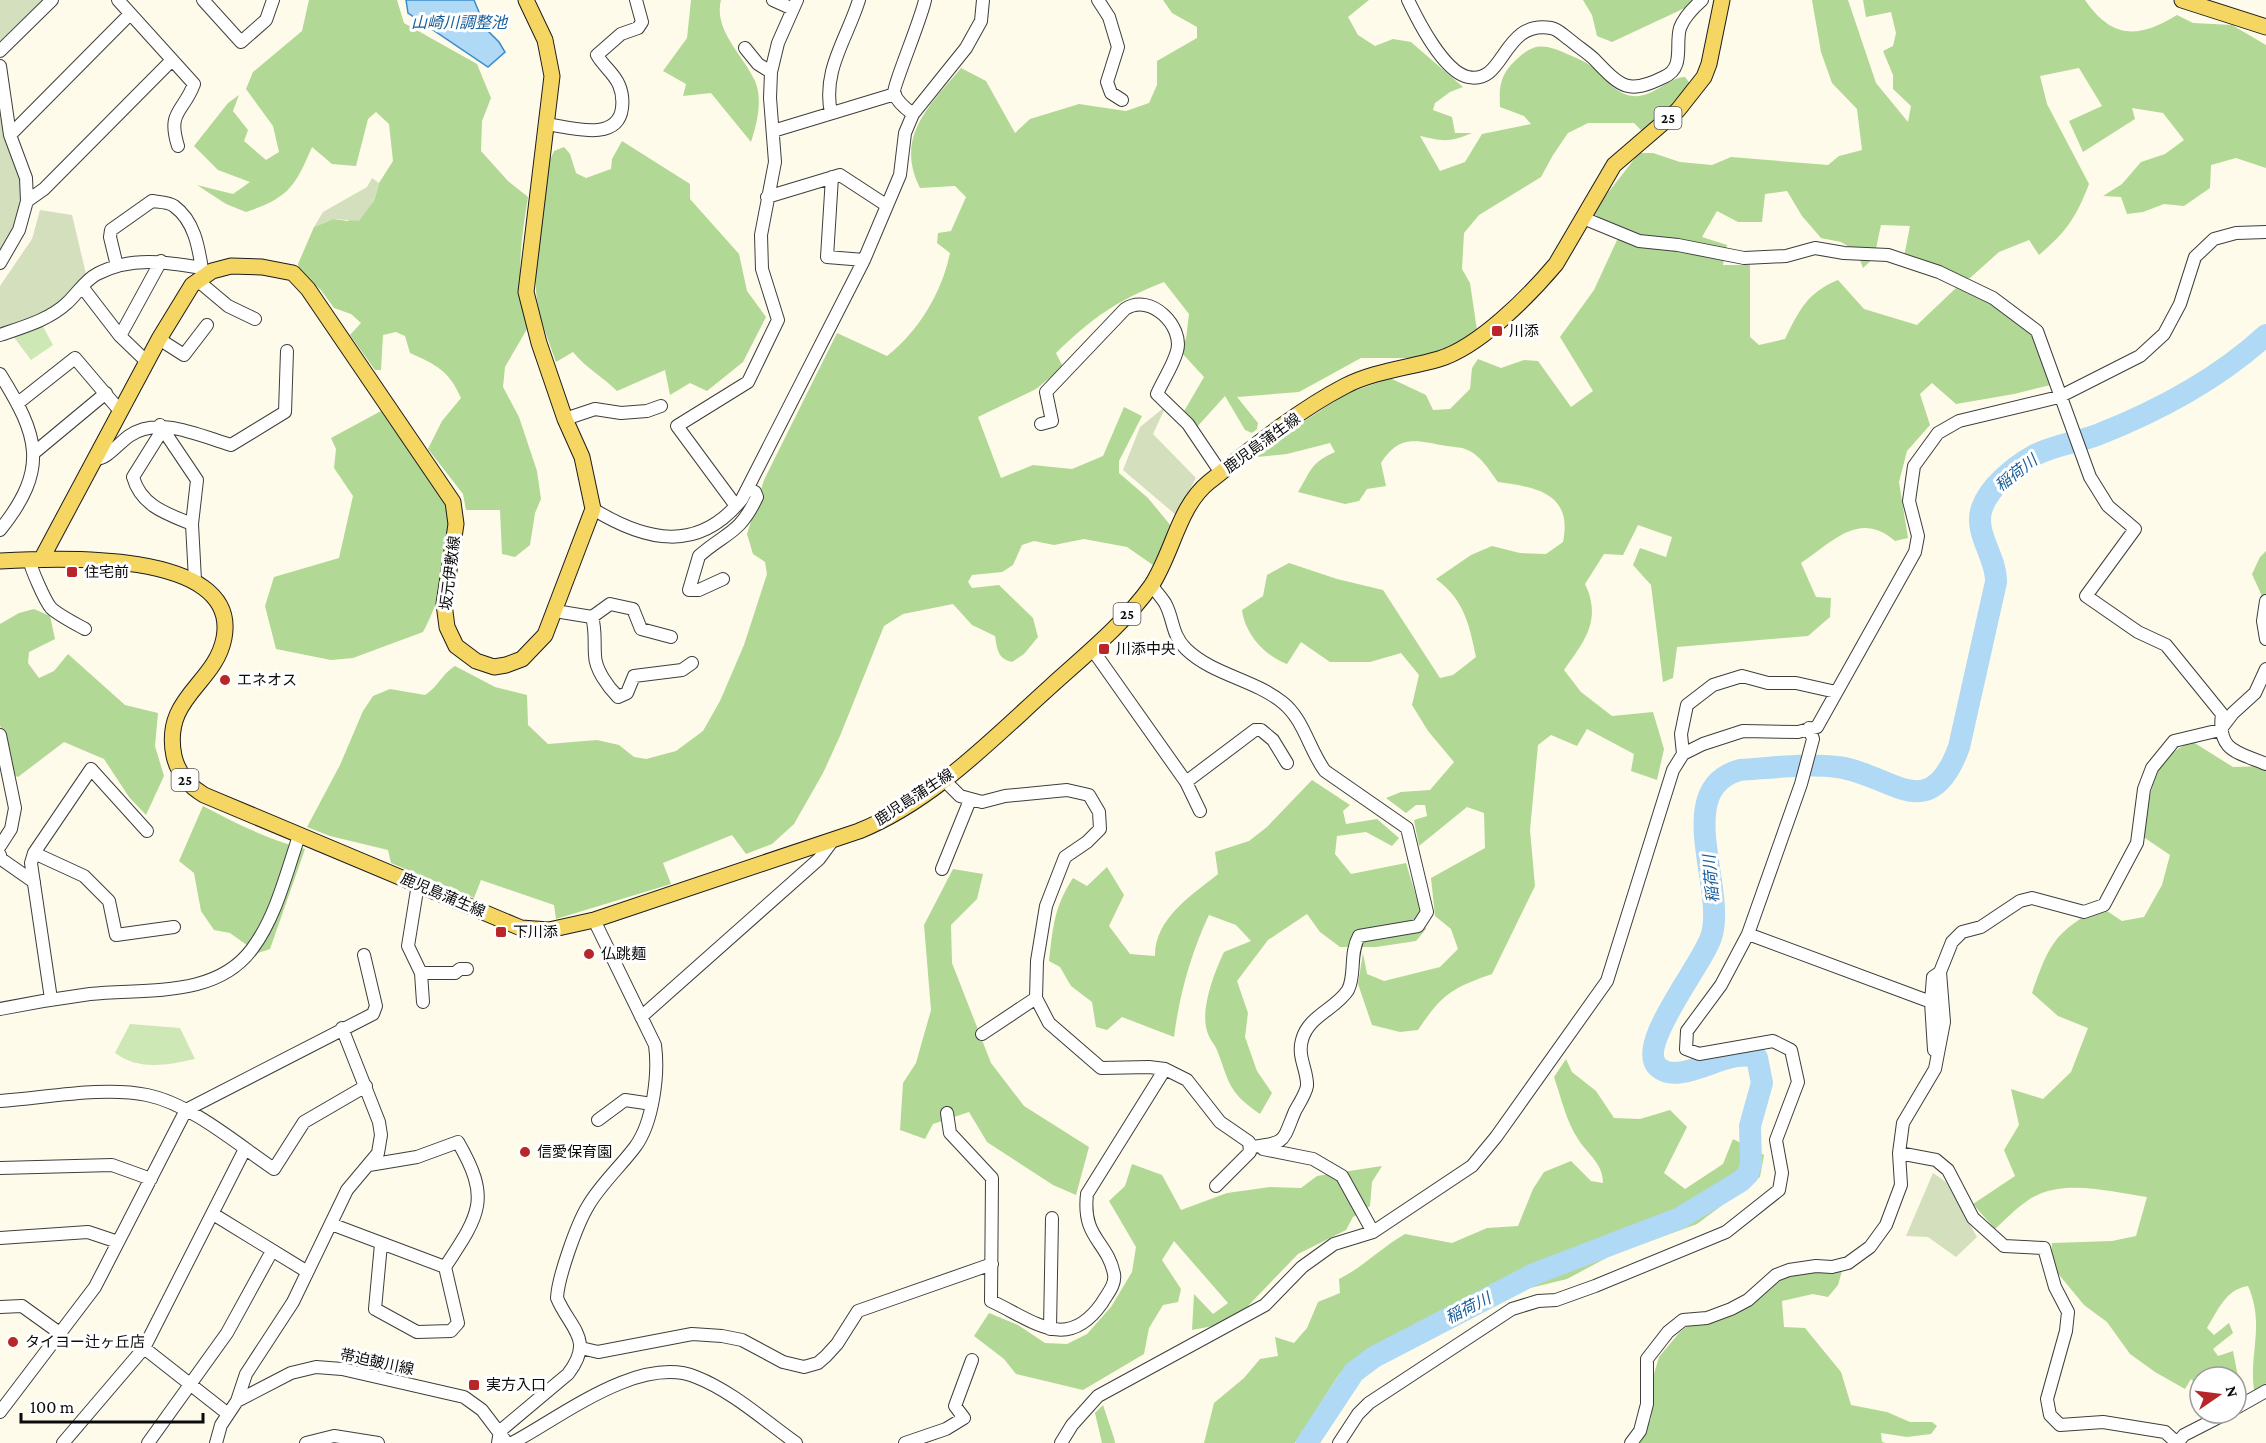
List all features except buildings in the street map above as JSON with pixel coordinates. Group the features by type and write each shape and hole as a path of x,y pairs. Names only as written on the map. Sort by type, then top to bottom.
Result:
{"main road":[{"path":"526,0 540,26 550,58 552,76 526,292 538,343 565,419 582,457 593,509"},
{"name":"鹿児島蒲生線","path":"0,561 88,559 172,571 195,580 213,595 222,616 224,637 216,658 180,708 173,725 173,747 178,769 193,788 204,795 521,928 535,931 568,927 594,920 877,824 944,780 1092,649 1151,585 1193,500 1221,473 1260,442 1347,385 1457,352 1508,312 1546,276 1614,165 1678,111 1704,77 1709,64 1722,0"},
{"path":"2182,0 2266,27"},
{"name":"坂元伊敷線","path":"201,275 231,266 262,267 293,273 308,289 448,493 456,513 454,548 444,616 456,646 484,665 494,667 522,659 539,642 555,611 593,509"},
{"path":"35,559 96,459 178,303 201,275"}],"street":[{"path":"0,51 52,0"},
{"path":"118,0 194,84 188,98 175,113 172,129 178,146"},
{"path":"203,0 241,42 266,20 273,0"},
{"path":"546,124 591,130 609,129 615,125 621,111 622,97 613,74 597,55 621,34 638,28 642,22 642,16 636,0"},
{"path":"736,506 677,426 748,382 778,320 762,269 761,235 775,162 770,98 771,72 778,43 795,4 773,0"},
{"path":"831,113 828,84 833,62 859,0"},
{"path":"913,114 895,94 895,82 916,35 925,0"},
{"path":"593,509 631,530 672,538 705,529 736,506 748,489 864,260 900,175 905,133 913,114 966,48 981,21 983,0"},
{"path":"1098,0 1109,17 1118,47 1107,82 1111,93 1122,100"},
{"path":"1408,0 1430,39 1452,69 1470,77 1485,74 1497,65 1518,34 1534,26 1555,28 1594,59 1607,74 1623,86 1633,88 1668,76 1677,62 1680,30 1686,17 1702,0"},
{"path":"10,135 130,14"},
{"path":"745,48 758,64 771,72"},
{"path":"27,201 44,189 172,60"},
{"path":"0,66 10,135 26,178 27,201 19,230 0,263"},
{"path":"773,131 895,94"},
{"path":"767,197 840,175 886,205"},
{"path":"832,177 827,257 864,260"},
{"path":"117,266 111,230 152,201 174,205 188,221 198,241 201,275"},
{"path":"1583,218 1639,241 1678,245 1744,258 1786,256 1815,248 1844,253 1888,255 1939,272 1993,298 2037,331 2050,362 2059,397 2090,477 2108,506 2135,530 2086,596 2138,632 2166,645 2222,714 2220,730 2223,741 2231,749 2266,764"},
{"path":"1339,1443 1358,1414 1369,1403 1512,1309 1538,1301 1556,1300 1585,1290 1726,1232 1779,1190 1782,1173 1776,1140 1798,1082 1791,1050 1773,1041 1699,1054 1686,1049 1687,1031 1721,985 1748,934 1801,784 1811,734 1915,552 1918,536 1909,501 1914,466 1938,433 1959,421 2059,397 2140,356 2164,334 2180,304 2195,257 2214,239 2236,233 2266,232"},
{"path":"120,336 161,261"},
{"path":"0,335 38,321 63,306 91,278 117,266 161,261 201,275 228,306 255,319"},
{"path":"82,288 120,336 146,361"},
{"path":"1041,424 1052,421 1046,392 1125,309 1132,304 1148,303 1155,306 1174,330 1177,339 1178,350 1157,394 1188,424 1221,473"},
{"path":"159,339 184,355 207,324"},
{"path":"96,459 102,459 132,434 162,427 231,445 285,412 287,351"},
{"path":"18,403 75,358 120,411"},
{"path":"0,374 18,403 35,452 24,492 0,530"},
{"path":"35,452 106,393"},
{"path":"565,419 595,409 621,413 647,411 661,406"},
{"path":"162,427 197,480 192,524 195,580"},
{"path":"162,427 133,477 136,486 154,509 192,524"},
{"path":"723,579 699,590 689,590 699,556 732,533 750,511 757,497 755,492 748,489"},
{"path":"35,559 33,575 41,585 50,607 85,629"},
{"path":"1151,585 1166,605 1172,630 1186,648 1212,668 1264,689 1285,704 1308,737 1318,762 1325,771 1407,828 1427,912 1418,926 1359,936 1352,947 1350,987 1339,1002 1317,1016 1302,1039 1300,1061 1307,1085 1287,1136 1274,1144 1251,1147"},
{"path":"2266,601 2263,621 2266,639"},
{"path":"555,611 591,617 610,604 633,609 641,629 670,637"},
{"path":"591,617 596,629 597,669 618,697 627,693 634,676 682,670 692,663"},
{"path":"1092,649 1186,782 1200,811"},
{"path":"1631,1443 1640,1431 1647,1404 1645,1368 1657,1343 1683,1320 1707,1318 1731,1309 1748,1300 1776,1275 1789,1270 1839,1266 1859,1256 1886,1226 1901,1185 1899,1153 1903,1123 1935,1069 1944,1022 1940,972 1952,942 1962,932 1982,927 2019,901 2032,898 2084,912 2104,905 2137,843 2144,789 2151,768 2174,741 2220,730 2233,713 2245,706 2255,693 2266,669"},
{"path":"1683,754 1681,734 1687,705 1713,685 1742,676 1768,683 1796,683 1836,692"},
{"path":"1186,782 1256,730 1261,730 1273,740 1287,763"},
{"path":"1061,1443 1072,1425 1098,1396 1265,1305 1302,1267 1334,1244 1372,1232 1472,1166 1496,1137 1607,981 1673,770 1683,754 1703,744 1743,731 1811,734"},
{"path":"0,735 15,808 10,829 0,846"},
{"path":"51,999 34,882 32,863 34,853 91,769 147,831"},
{"path":"944,780 960,796 982,802 1005,796 1067,790 1089,795 1099,812 1100,829 1065,857 1046,906 1037,961 1036,998 1049,1023 1101,1068 1165,1069 1187,1080 1220,1122 1249,1142 1251,1147"},
{"path":"942,868 970,800"},
{"path":"0,1009 51,999 185,987 216,977 234,966 250,952 262,934 299,836"},
{"path":"641,1017 811,867 833,840"},
{"path":"34,853 84,876 109,901 116,935 174,927"},
{"path":"0,855 1,859 34,882"},
{"path":"418,884 408,946 421,973 423,1002"},
{"path":"499,1437 568,1374 576,1363 581,1348 578,1331 557,1298 561,1275 588,1206 637,1145 652,1104 657,1061 655,1045 594,920"},
{"path":"1748,934 1931,1002"},
{"path":"0,1412 95,1287 186,1110 373,1014 376,1006 364,955"},
{"path":"421,973 455,973 460,969 467,969"},
{"path":"1935,1069 1931,1002 1933,977 1940,972"},
{"path":"982,1034 1036,998"},
{"path":"237,1401 246,1374 293,1302 347,1190 378,1153 381,1135 366,1086 342,1028"},
{"path":"947,1113 950,1133 992,1178 991,1301 1050,1329 1062,1332 1077,1328 1094,1314 1112,1288 1115,1276 1092,1233 1085,1213 1087,1194 1165,1069"},
{"path":"0,1101 122,1092 147,1095 186,1110 274,1169 304,1122 366,1086"},
{"path":"598,1120 626,1100 652,1104"},
{"path":"369,1164 417,1157 458,1142 474,1170 479,1189 473,1221 446,1267 458,1323 451,1331 417,1332 375,1309 381,1244"},
{"path":"1216,1186 1245,1157 1251,1147"},
{"path":"1251,1147 1313,1159 1342,1176 1372,1232"},
{"path":"64,1442 144,1348 245,1149"},
{"path":"1899,1153 1926,1157 1948,1170 1973,1218 2004,1246 2044,1248 2055,1287 2068,1312 2066,1331 2047,1399 2047,1408 2053,1421 2069,1426 2103,1422 2165,1432 2177,1443 2184,1435 2204,1425"},
{"path":"0,1168 112,1165 151,1179"},
{"path":"213,1214 306,1271"},
{"path":"1050,1329 1052,1218"},
{"path":"331,1224 446,1267"},
{"path":"0,1238 88,1232 118,1242"},
{"path":"148,1443 191,1386 226,1333 272,1251"},
{"path":"581,1348 598,1352 692,1334 722,1336 742,1340 783,1362 804,1367 818,1363 826,1356 858,1311 992,1263"},
{"path":"0,1307 22,1306 61,1334"},
{"path":"144,1348 228,1414"},
{"path":"905,1443 946,1429 964,1418 956,1406 972,1360"},
{"name":"帯迫皷川線","path":"216,1443 221,1425 237,1401 291,1373 316,1367 331,1367 464,1397 482,1410 499,1437 507,1443"},
{"path":"512,1443 622,1383 657,1372 680,1372 702,1380 738,1402 796,1443"},
{"path":"2248,1401 2266,1391"},
{"path":"306,1443 334,1436 378,1443"}],"green space":[{"path":"0,0 46,0 0,45"},
{"path":"309,0 397,0 404,23 477,64 491,98 482,121 481,151 508,181 528,197 520,263 521,294 527,329 505,367 503,387 519,417 537,471 541,499 535,513 530,545 515,557 502,554 500,510 466,510 463,494 428,449 442,421 461,398 452,381 435,365 410,353 405,336 396,332 383,335 381,370 375,370 350,335 361,323 351,314 334,308 321,290 299,270 298,264 314,227 333,219 348,221 374,201 379,183 393,161 389,124 376,112 368,119 356,166 332,164 312,147 295,181 281,196 246,212 226,204 197,185 233,194 250,182 218,170 194,146 228,103 239,95 233,111 248,130 244,141 266,160 279,152 273,126 246,89 253,72 302,31"},
{"path":"691,0 721,0 721,22 755,81 759,96 751,142 711,93 683,96 686,84 663,71 687,38"},
{"path":"1163,0 1369,0 1348,17 1358,35 1375,46 1393,39 1411,42 1463,87 1450,92 1435,103 1433,110 1452,117 1455,133 1472,133 1446,140 1420,136 1440,171 1465,162 1482,134 1531,124 1524,116 1500,107 1502,81 1507,69 1530,49 1547,47 1583,61 1614,88 1633,96 1647,94 1678,78 1685,77 1691,85 1681,99 1642,131 1634,123 1588,123 1568,133 1541,177 1479,215 1464,233 1462,269 1470,283 1477,330 1442,352 1411,358 1361,358 1299,392 1237,397 1258,423 1257,429 1252,433 1245,430 1225,396 1196,428 1183,413 1204,377 1181,352 1181,345 1186,339 1189,314 1164,282 1118,303 1082,329 1056,353 1063,367 1036,389 978,417 1001,478 1033,465 1072,469 1103,456 1124,407 1142,416 1119,461 1119,473 1148,498 1171,526 1153,565 1127,547 1084,539 1054,545 1034,541 1022,545 1013,565 1002,572 972,575 968,582 972,588 999,585 1033,618 1038,637 1024,654 1012,662 1001,656 995,636 972,625 953,604 903,614 884,626 823,773 794,824 772,844 746,854 732,835 663,863 671,884 556,919 554,905 481,880 474,898 391,863 388,850 330,836 307,827 340,765 363,711 373,696 390,689 425,695 455,666 495,687 527,695 528,725 548,744 597,740 619,745 634,757 646,759 676,751 703,731 720,701 744,645 767,574 765,562 753,554 747,534 764,480 837,333 887,356 909,335 928,310 946,268 950,253 937,243 938,233 951,231 966,197 955,186 920,188 913,170 911,153 913,137 919,123 938,95 961,68 986,81 1015,133 1030,119 1079,104 1126,111 1149,103 1157,85 1157,61 1197,38 1197,27 1172,13"},
{"path":"1583,0 1692,0 1687,7 1612,42 1597,36 1592,15"},
{"path":"1812,0 1848,0 1876,83 1908,122 1911,106 1893,89 1893,75 1883,51 1893,46 1896,33 1891,12 1866,17 1863,0 2085,0 2105,22 2126,31 2150,28 2177,15 2193,23 2232,25 2266,45 2266,168 2236,158 2211,165 2210,188 2184,206 2164,204 2143,212 2127,214 2121,197 2103,196 2122,184 2141,162 2165,154 2184,140 2163,113 2132,108 2135,119 2083,152 2069,121 2102,106 2079,68 2040,76 2047,104 2089,184 2069,224 2039,255 2029,240 1999,252 1970,278 1944,281 1903,262 1910,226 1881,225 1874,258 1863,268 1857,252 1841,242 1821,238 1802,216 1787,191 1765,194 1762,222 1738,222 1717,211 1702,237 1727,245 1723,265 1750,265 1750,337 1759,345 1785,339 1795,319 1812,296 1838,280 1864,309 1917,325 1956,288 2004,310 2031,332 2059,383 1956,404 1932,383 1920,394 1930,425 1907,451 1899,482 1908,538 1895,541 1882,532 1870,528 1858,529 1835,539 1801,563 1816,597 1831,598 1830,617 1808,636 1677,647 1673,678 1663,682 1651,585 1633,565 1640,548 1666,557 1672,537 1638,525 1623,555 1604,554 1585,584 1592,608 1589,629 1579,649 1564,670 1581,692 1612,716 1653,712 1664,749 1657,780 1631,771 1634,754 1587,729 1577,746 1551,735 1538,745 1530,830 1535,886 1492,974 1457,988 1441,1000 1418,1030 1400,1032 1372,1025 1358,984 1363,953 1367,974 1384,981 1440,967 1458,949 1451,929 1435,916 1431,878 1485,848 1484,813 1467,807 1419,846 1414,820 1427,816 1425,805 1416,805 1406,813 1386,798 1401,792 1430,790 1454,762 1428,731 1412,705 1419,675 1401,653 1370,662 1330,662 1301,642 1287,664 1271,656 1257,643 1247,627 1242,610 1263,596 1267,575 1289,563 1337,579 1383,590 1440,678 1453,675 1476,657 1464,613 1453,595 1436,579 1471,555 1492,546 1520,553 1546,554 1563,542 1565,526 1557,503 1548,496 1538,490 1498,482 1480,458 1461,448 1418,441 1402,443 1388,453 1381,463 1386,486 1367,489 1359,501 1345,504 1298,492 1316,464 1335,452 1330,443 1287,454 1247,458 1346,394 1390,378 1426,395 1433,410 1450,409 1470,389 1472,368 1478,359 1501,368 1524,360 1538,361 1571,407 1593,391 1560,337 1594,290 1618,238 1593,212 1639,153 1653,153 1680,162 1712,165 1731,157 1828,165 1839,156 1862,150 1857,109 1832,83 1821,52"},
{"path":"0,114 10,154 22,178 18,219 0,254"},
{"path":"622,141 690,184 690,199 739,254 747,291 766,317 743,362 707,391 690,383 670,395 665,370 617,391 573,352 556,362 547,336 537,300 536,275 549,162 554,151 564,147 570,154 576,173 586,178 611,169 612,159"},
{"path":"372,178 379,183 374,201 359,221 333,219 314,227 323,212 367,187"},
{"path":"40,210 72,215 87,278 47,311 0,332 0,286 32,239"},
{"path":"41,323 53,345 31,360 13,336"},
{"path":"1166,406 1153,434 1196,478 1176,515 1123,470 1140,427"},
{"path":"381,411 441,497 451,518 449,561 429,621 423,632 353,658 331,660 276,649 265,606 274,577 339,558 353,496 334,468 336,449 331,438"},
{"path":"2266,551 2266,605 2252,574 2260,557"},
{"path":"34,609 50,616 55,639 29,652 28,663 39,678 54,671 68,654 125,705 158,713 155,746 164,776 146,815 129,797 104,759 64,742 18,777 14,775 0,725 0,624 19,613"},
{"path":"2193,742 2233,767 2266,766 2266,1383 2255,1396 2253,1367 2256,1315 2248,1286 2228,1296 2207,1328 2214,1335 2229,1323 2233,1333 2213,1349 2218,1356 2233,1351 2236,1365 2188,1365 2188,1384 2185,1389 2130,1354 2107,1322 2084,1305 2051,1265 2052,1243 2112,1241 2136,1236 2147,1197 2086,1188 2054,1190 2027,1201 1995,1229 1973,1204 2015,1176 2004,1150 2019,1125 2011,1089 2043,1099 2071,1072 2088,1028 2058,1016 2032,993 2049,951 2055,941 2073,924 2101,907 2122,921 2144,917 2162,885 2170,855 2142,836 2151,793 2160,768 2179,748"},
{"path":"1312,780 1350,805 1343,811 1346,824 1377,819 1399,838 1392,846 1366,832 1337,836 1335,854 1351,874 1406,863 1426,929 1416,941 1376,947 1340,947 1320,932 1307,914 1268,940 1237,981 1248,1013 1245,1037 1257,1071 1272,1093 1260,1114 1242,1100 1231,1086 1206,1025 1206,1004 1224,952 1251,941 1236,925 1209,915 1187,975 1174,1037 1122,1017 1107,1030 1096,1027 1092,1002 1071,986 1060,967 1049,961 1053,927 1062,898 1073,878 1087,886 1107,867 1124,895 1109,926 1130,954 1155,956 1161,930 1168,919 1186,900 1218,874 1215,852 1249,841 1267,827"},
{"path":"203,806 265,836 305,849 270,949 258,953 230,933 214,930 201,911 194,873 179,861"},
{"path":"953,869 983,874 977,899 951,925 952,963 991,1063 1024,1106 1089,1147 1076,1195 1053,1185 987,1142 969,1112 933,1124 925,1139 900,1130 903,1083 916,1063 931,1010 924,925"},
{"path":"130,1024 180,1028 195,1059 154,1065 124,1059 115,1053"},
{"path":"1566,1059 1572,1072 1596,1091 1614,1118 1640,1119 1670,1110 1687,1127 1664,1173 1685,1189 1723,1164 1733,1139 1764,1155 1760,1177 1697,1224 1610,1256 1567,1279 1526,1289 1408,1330 1340,1373 1295,1443 1204,1443 1214,1403 1244,1378 1260,1359 1278,1356 1275,1337 1294,1343 1307,1328 1318,1302 1340,1293 1339,1279 1357,1269 1405,1234 1452,1243 1487,1228 1518,1226 1533,1189 1544,1172 1571,1161 1591,1181 1603,1183 1598,1165 1570,1125 1554,1077"},
{"path":"1132,1164 1162,1175 1181,1210 1227,1193 1270,1187 1301,1188 1317,1176 1382,1166 1372,1182 1370,1206 1353,1217 1346,1230 1298,1254 1246,1308 1213,1326 1192,1330 1194,1294 1213,1314 1228,1303 1174,1241 1162,1260 1181,1289 1178,1302 1163,1305 1149,1328 1144,1354 1083,1390 1016,1374 1004,1359 974,1336 989,1313 1018,1325 1045,1343 1067,1344 1087,1334 1111,1307 1132,1272 1136,1247 1109,1201 1125,1186"},
{"path":"1933,1173 1946,1182 1977,1237 1956,1257 1928,1237 1906,1236"},
{"path":"1814,1269 1842,1271 1838,1285 1828,1297 1813,1294 1782,1301 1784,1327 1805,1328 1841,1372 1851,1405 1887,1412 1910,1422 1932,1422 1937,1426 1931,1434 1907,1437 1881,1433 1882,1442 1886,1443 1636,1443 1651,1419 1654,1374 1659,1357 1679,1333 1691,1323 1735,1315 1756,1301 1764,1291 1789,1273"},
{"path":"1103,1405 1115,1443 1102,1443 1095,1413"}],"water":[{"name":"山崎川調整池","path":"406,0 474,0 486,29 505,52 488,67 408,13"}],"waterway":[{"name":"稲荷川","path":"1307,1443 1354,1372 1374,1357 1534,1274 1680,1218 1741,1181 1748,1174 1751,1163 1750,1126 1762,1083 1757,1058 1733,1057 1679,1073 1668,1072 1658,1067 1653,1056 1655,1041 1663,1022 1707,947 1712,934 1714,914 1705,841 1705,817 1709,797 1720,780 1740,770 1789,766 1837,767 1856,771 1907,790 1921,791 1935,786 1947,772 1959,747 1996,582 1980,517 1985,500 1990,493 2010,472 2033,456 2048,449 2097,435 2165,404 2208,380 2266,335"}],"place":[{"name":"川添","path":"1497,331"},
{"name":"住宅前","path":"72,572"},
{"name":"川添中央","path":"1104,649"},
{"name":"エネオス","path":"225,680"},
{"name":"下川添","path":"501,932"},
{"name":"仏跳麺","path":"589,954"},
{"name":"信愛保育園","path":"525,1152"},
{"name":"タイヨー辻ヶ丘店","path":"13,1342"},
{"name":"実方入口","path":"474,1385"}]}
